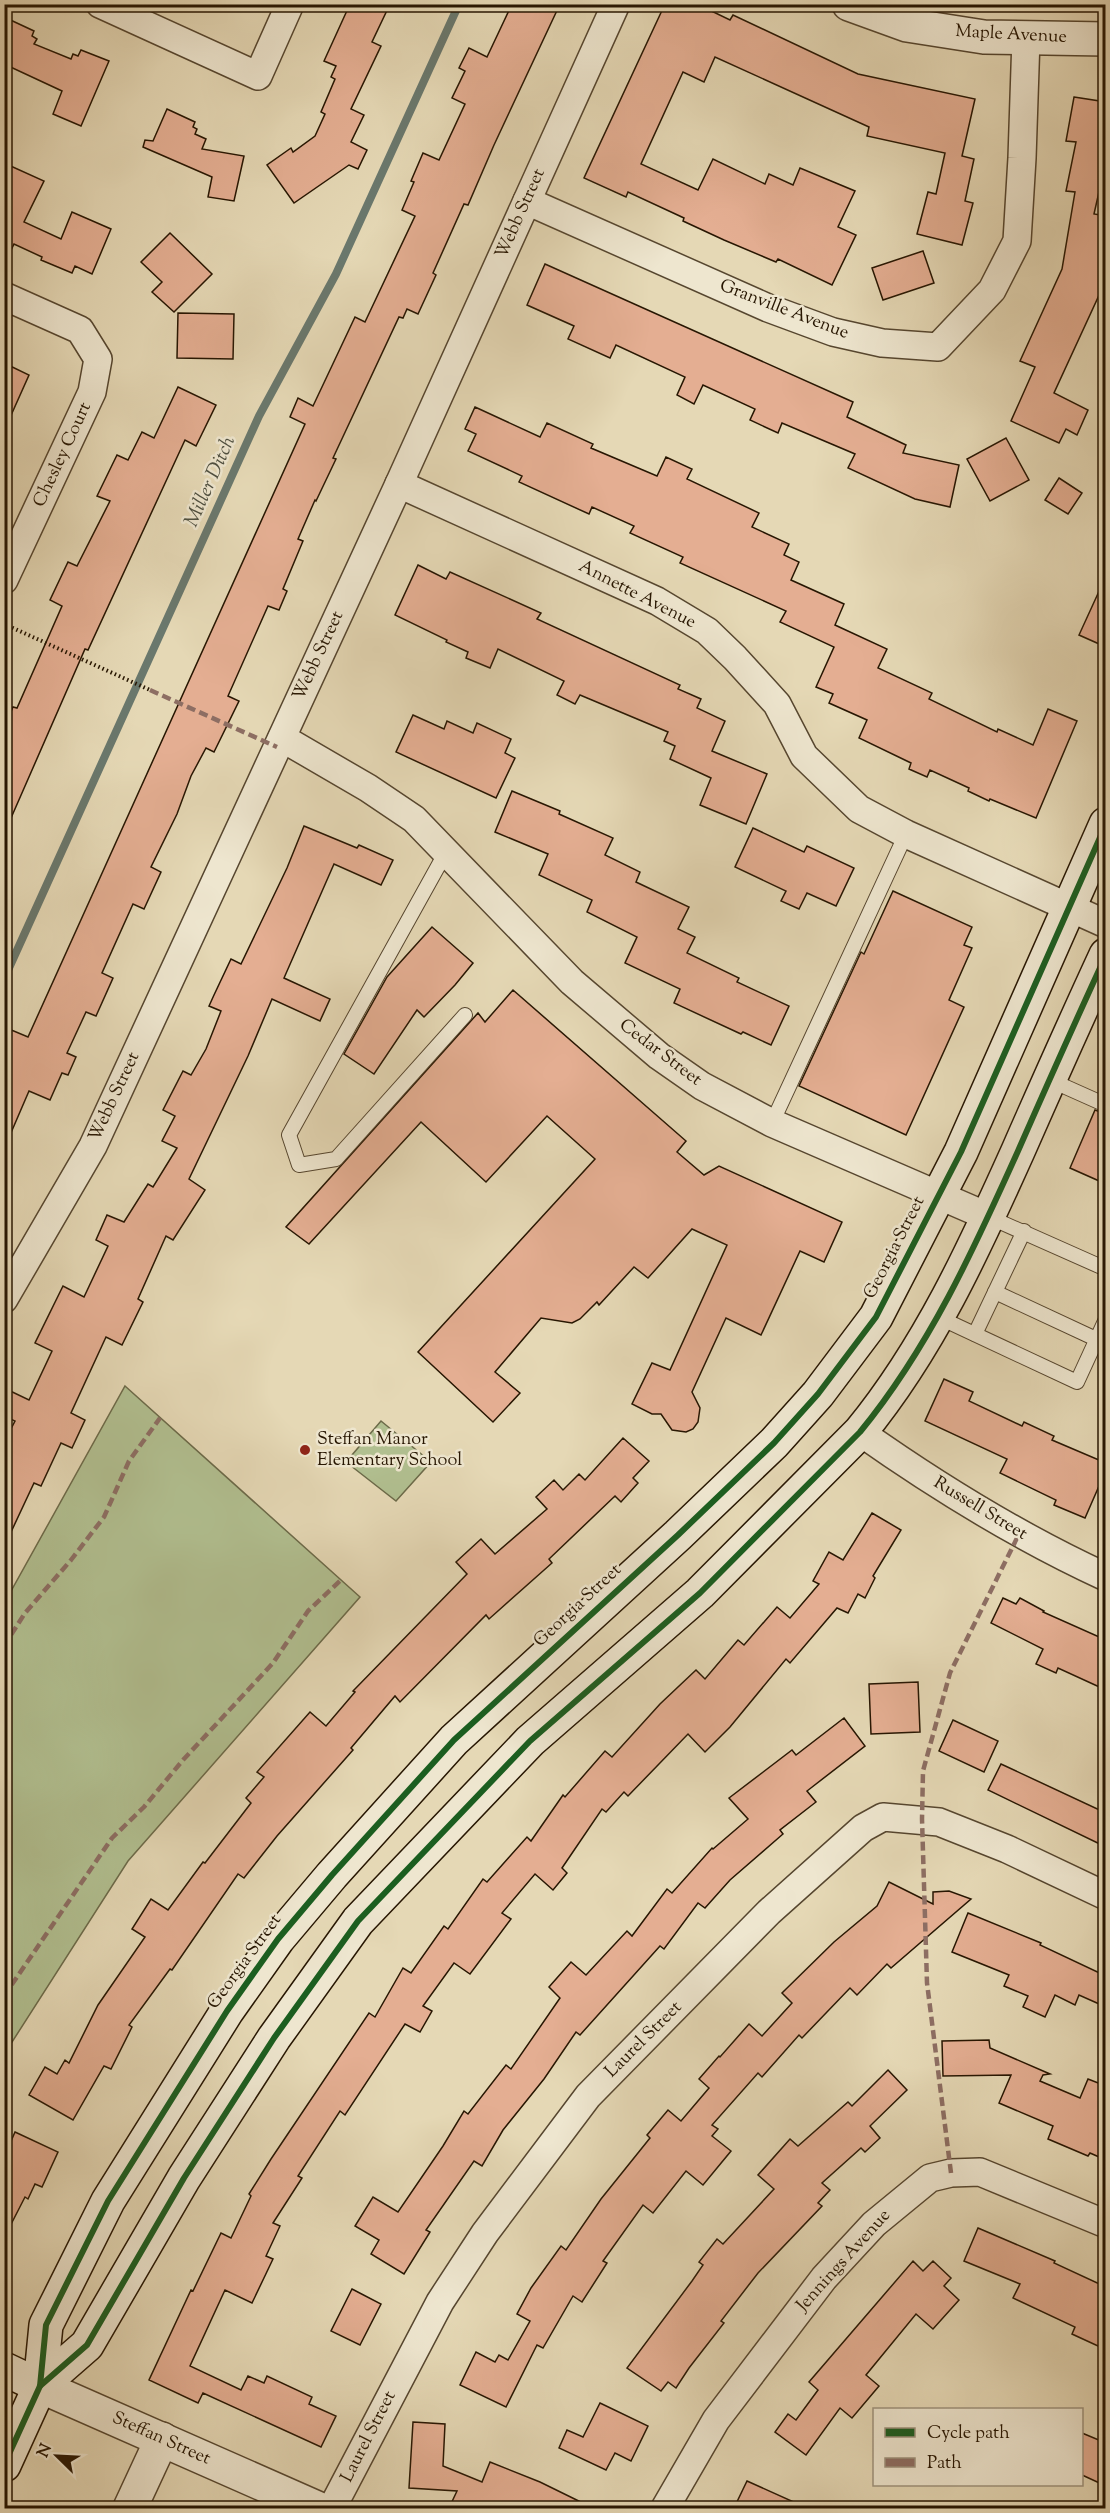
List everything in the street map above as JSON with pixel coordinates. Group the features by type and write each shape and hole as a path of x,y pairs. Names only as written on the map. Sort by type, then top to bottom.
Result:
{"main road":[{"name":"Maple Avenue","path":"849,4 907,25 984,37 1106,39"},
{"name":"Georgia Street","path":"4,2465 40,2386 46,2325 108,2201 227,2011 278,1939 332,1875 454,1740 774,1443 818,1394 876,1317 961,1152 1106,824"},
{"name":"Georgia Street","path":"40,2386 87,2345 184,2178 274,2038 358,1921 530,1741 700,1593 860,1432 879,1409 938,1317 989,1217 1106,955"},
{"name":"Steffan Street","path":"4,2369 317,2508"},
{"path":"130,2508 162,2439"}],"street":[{"path":"100,4 258,76 290,4"},
{"name":"Webb Street","path":"4,1299 93,1146 399,484 616,4"},
{"name":"Granville Avenue","path":"527,201 768,308 833,332 882,343 938,347 992,290 1017,241 1023,158 1026,38"},
{"name":"Chesley Court","path":"4,296 80,330 98,360 92,392 4,580"},
{"name":"Annette Avenue","path":"399,484 657,601 707,631 777,704 804,756 859,809 906,834 1106,924"},
{"name":"Cedar Street","path":"282,738 368,788 414,819 572,982 659,1056 702,1086 772,1123 989,1217"},
{"name":"Russell Street","path":"860,1432 910,1468 1019,1534 1106,1577"},
{"name":"Laurel Street","path":"332,2508 440,2302 485,2233 588,2096 769,1912 863,1828 883,1817 939,1822 1006,1849 1106,1896"},
{"name":"Jennings Avenue","path":"665,2508 716,2420 824,2278 874,2224 930,2178 951,2173 980,2172 1106,2224"}],"lane":[{"path":"772,1123 906,834"},
{"path":"446,852 289,1135 299,1166 336,1159 465,1015"},
{"path":"1050,1080 1106,1105"},
{"name":"Cedar Street","path":"989,1217 1106,1269"},
{"path":"975,1334 1024,1231"},
{"path":"994,1293 1096,1339"},
{"path":"938,1317 1077,1382 1106,1319"}],"path":[{"path":"4,624 150,690"}],"green space":[{"path":"125,1386 360,1597 128,1861 5,2053 5,1602"},
{"path":"381,1421 431,1462 396,1501 346,1462"}],"building":[{"path":"350,4 390,4 372,42 381,46 351,109 364,115 351,142 367,150 358,169 349,165 294,203 267,165 291,148 293,152 315,136 325,114 321,112 335,79 331,77 336,66 324,61"},
{"path":"512,4 560,4 468,205 464,204 433,273 436,275 418,314 407,309 403,318 399,317 333,458 336,459 298,539 303,541 283,589 287,591 279,610 268,606 228,696 239,701 214,752 206,748 191,776 177,814 151,867 161,872 144,909 133,904 102,973 113,978 96,1016 86,1012 67,1053 76,1057 68,1075 62,1073 50,1100 29,1091 4,1149 4,1040 9,1029 28,1037 305,424 290,417 298,398 313,406 355,317 365,322 415,216 402,210 423,153 439,160 465,104 452,98 465,71 459,68 469,48 487,57"},
{"path":"665,4 697,4 730,20 733,15 858,74 975,99 962,156 974,159 965,201 973,203 962,245 917,234 928,192 936,194 945,153 867,136 869,127 715,57 704,82 683,72 641,164 698,190 713,159 765,184 769,174 793,185 800,168 855,191 838,227 856,235 832,285 778,259 776,262 724,240 628,192 626,197 584,178"},
{"path":"4,17 34,31 32,36 37,39 34,44 71,59 73,54 78,56 81,50 109,61 81,126 53,114 62,91 4,64"},
{"path":"1074,97 1106,102 1106,161 1094,214 1106,216 1106,280 1054,393 1088,410 1077,435 1066,429 1059,443 1011,421 1035,367 1020,361 1062,269 1075,192 1066,191 1076,142 1066,141"},
{"path":"167,109 195,122 193,127 197,129 195,134 206,139 202,149 244,156 234,201 208,197 212,177 143,147 145,140 153,141"},
{"path":"4,163 44,181 24,222 61,239 72,212 111,229 92,274 75,266 72,273 41,260 42,257 14,244 4,265"},
{"path":"170,233 212,274 174,312 152,292 162,282 141,262"},
{"path":"923,251 934,283 883,300 872,268"},
{"path":"545,264 853,402 847,417 906,445 903,453 959,465 950,507 915,499 848,468 855,454 782,423 778,433 750,420 755,409 703,385 694,404 677,395 685,377 616,345 610,358 568,339 574,326 527,305"},
{"path":"178,313 234,314 233,359 177,358"},
{"path":"4,363 29,375 4,431"},
{"path":"178,387 216,405 196,446 185,440 88,650 85,649 4,834 4,728 13,707 17,708 62,606 50,600 68,562 77,566 110,501 97,496 117,455 128,460 142,432 154,438"},
{"path":"475,407 540,437 547,423 593,444 591,448 657,476 666,457 692,469 687,479 759,513 752,527 789,544 784,555 799,562 791,580 844,604 835,625 887,649 878,668 932,693 929,699 997,732 998,729 1033,745 1048,709 1077,721 1036,818 990,799 989,801 968,791 969,788 930,770 927,777 909,769 911,763 859,738 867,720 829,703 833,694 816,687 834,647 780,622 786,611 680,563 683,557 630,533 634,526 592,507 589,514 519,482 522,476 468,451 476,434 465,429"},
{"path":"1006,438 1029,480 990,501 967,459"},
{"path":"1059,478 1082,493 1068,514 1045,500"},
{"path":"418,565 446,579 450,572 541,613 537,619 680,685 678,689 701,699 697,708 725,721 712,751 767,774 746,824 700,805 711,778 670,759 675,746 664,741 668,732 580,695 575,704 557,695 564,681 498,649 490,668 466,658 468,652 395,615"},
{"path":"1106,576 1106,647 1079,635"},
{"path":"413,715 444,729 447,721 473,733 477,723 511,739 505,753 515,758 496,798 396,752"},
{"path":"512,791 560,811 559,814 613,838 605,855 640,872 636,882 689,907 678,929 695,937 687,953 739,978 737,982 789,1006 771,1045 743,1032 741,1034 674,1003 680,989 625,963 637,937 587,912 592,900 539,875 548,854 495,832"},
{"path":"304,826 357,848 359,845 393,860 381,885 334,864 284,978 330,999 320,1021 272,999 248,1056 189,1179 205,1190 173,1240 166,1236 138,1299 143,1302 122,1345 106,1337 71,1413 85,1420 72,1448 61,1443 41,1486 34,1483 4,1547 4,1442 15,1421 4,1416 4,1388 29,1400 52,1351 35,1343 63,1286 84,1297 108,1246 96,1240 107,1215 124,1222 148,1184 153,1187 177,1148 162,1141 175,1116 163,1110 183,1071 191,1075 206,1049 221,1011 209,1006 231,959 241,964 287,868"},
{"path":"753,828 804,852 807,846 854,868 836,906 807,893 799,909 781,901 786,891 735,867"},
{"path":"893,891 972,927 964,945 972,948 949,1000 964,1007 906,1135 799,1086 861,952 864,954"},
{"path":"432,927 473,963 424,1017 417,1010 374,1074 344,1054 387,977"},
{"path":"513,990 686,1141 677,1152 704,1175 719,1166 842,1222 824,1262 800,1251 761,1335 726,1318 692,1392 700,1408 698,1422 693,1429 686,1432 672,1430 661,1414 652,1414 632,1404 652,1363 670,1370 727,1245 692,1229 648,1278 634,1267 599,1305 597,1302 580,1319 572,1323 541,1318 495,1372 520,1393 493,1422 418,1352 595,1159 547,1116 486,1182 421,1122 309,1244 286,1227 478,1013 485,1022"},
{"path":"1095,1110 1106,1114 1106,1184 1070,1168"},
{"path":"944,1379 973,1392 969,1401 1022,1426 1024,1422 1054,1436 1052,1440 1106,1463 1106,1470 1085,1518 1054,1505 1056,1500 1000,1473 1007,1459 925,1421"},
{"path":"623,1438 649,1461 633,1478 638,1483 621,1502 615,1496 549,1559 552,1563 489,1619 486,1615 400,1702 395,1696 351,1748 353,1750 277,1836 244,1878 238,1874 172,1970 170,1969 129,2025 132,2027 111,2069 104,2066 73,2120 29,2095 45,2067 57,2074 65,2060 69,2063 98,2005 145,1937 132,1929 151,1899 168,1910 251,1803 246,1798 264,1777 257,1772 310,1712 326,1726 355,1692 353,1691 467,1574 456,1562 481,1539 495,1554 547,1509 536,1497 554,1480 563,1490 579,1474 585,1480"},
{"path":"872,1513 901,1530 873,1576 875,1578 865,1598 858,1594 848,1613 837,1608 790,1663 786,1659 730,1727 705,1752 688,1734 628,1796 624,1792 606,1812 602,1809 562,1868 567,1873 553,1890 535,1874 502,1913 511,1919 470,1974 454,1963 423,2006 432,2011 420,2032 405,2024 345,2115 340,2111 298,2176 302,2178 273,2223 280,2226 266,2256 273,2259 252,2303 225,2290 190,2366 241,2390 248,2376 264,2383 267,2376 312,2397 309,2404 336,2416 321,2447 203,2393 198,2403 149,2380 191,2290 193,2291 221,2233 231,2238 251,2196 249,2194 271,2159 369,2013 375,2017 403,1968 411,1973 444,1926 448,1929 483,1879 487,1882 527,1837 531,1841 563,1795 565,1797 605,1751 612,1757 660,1704 696,1670 705,1679 738,1640 744,1645 777,1607 790,1618 819,1584 813,1581 829,1552 843,1560"},
{"path":"1003,1598 1016,1604 1020,1598 1043,1612 1106,1640 1106,1690 1058,1668 1056,1673 1036,1664 1043,1649 991,1623"},
{"path":"918,1682 920,1732 871,1734 869,1684"},
{"path":"844,1718 865,1746 807,1791 816,1802 780,1830 783,1834 730,1880 705,1908 698,1903 664,1949 660,1946 580,2035 576,2032 544,2079 503,2130 482,2166 474,2161 426,2230 430,2232 404,2274 371,2254 379,2240 355,2226 373,2197 398,2212 464,2111 468,2114 506,2065 511,2069 560,1998 549,1987 571,1962 586,1975 627,1931 632,1936 667,1889 672,1893 712,1848 748,1819 729,1798 792,1750 796,1755"},
{"path":"953,1720 998,1741 984,1772 939,1751"},
{"path":"1001,1764 1106,1813 1106,1847 988,1790"},
{"path":"889,1882 933,1904 933,1892 949,1891 971,1899 891,1968 887,1964 857,1995 850,1988 802,2038 799,2035 762,2077 758,2073 712,2125 718,2129 712,2136 731,2151 703,2185 686,2171 653,2213 643,2205 603,2261 607,2263 582,2302 573,2296 543,2348 537,2345 506,2407 460,2385 476,2352 495,2362 499,2355 508,2360 530,2321 517,2314 531,2288 561,2246 566,2250 601,2199 650,2138 647,2135 668,2110 681,2121 709,2088 699,2079 719,2056 749,2024 762,2036 792,2003 782,1993 834,1942 877,1906"},
{"path":"968,1913 1041,1943 1040,1945 1106,1976 1106,2007 1079,1995 1075,2005 1055,1995 1045,2017 1023,2007 1028,1996 1004,1986 1009,1975 952,1952"},
{"path":"989,2040 990,2048 1050,2074 1043,2075 1040,2081 1080,2098 1088,2079 1106,2086 1106,2160 1090,2153 1088,2156 1048,2139 1053,2126 999,2103 1011,2075 943,2076 942,2041"},
{"path":"888,2070 907,2090 870,2126 880,2138 865,2152 861,2148 822,2183 830,2190 818,2203 822,2206 758,2273 721,2321 724,2323 676,2388 668,2382 661,2391 627,2368 692,2281 703,2265 699,2262 717,2239 723,2244 774,2189 758,2175 790,2139 798,2146 848,2102 852,2106"},
{"path":"15,2132 58,2152 42,2187 35,2184 28,2199 25,2197 4,2238 4,2173 11,2158 5,2155"},
{"path":"978,2228 1055,2261 1054,2263 1106,2287 1106,2330 1098,2346 1072,2334 1075,2327 1013,2298 1020,2284 964,2261"},
{"path":"913,2261 923,2271 933,2261 951,2278 944,2286 959,2300 933,2329 916,2314 866,2375 879,2386 852,2418 840,2408 806,2455 775,2432 788,2414 796,2420 818,2390 809,2382"},
{"path":"352,2289 381,2304 360,2345 331,2331"},
{"path":"600,2403 648,2426 631,2461 615,2453 606,2470 559,2448 567,2430 583,2437"},
{"path":"413,2422 445,2424 443,2466 482,2482 490,2462 540,2482 593,2508 449,2508 457,2491 409,2488"},
{"path":"1083,2433 1106,2443 1106,2486 1083,2475"},
{"path":"747,2481 807,2508 734,2508"}],"waterway":[{"name":"Miller Ditch","path":"4,979 259,416 336,274 459,4"}],"marked path":[{"path":"150,690 277,747"},
{"path":"4,1646 25,1613 71,1560 104,1517 129,1461 160,1418"},
{"path":"951,2173 927,1983 922,1819 923,1771 950,1673 1019,1534"},
{"path":"4,1996 112,1838 144,1807 183,1760 273,1663 308,1611 341,1580"}],"cycle path":[{"path":"4,2465 40,2386 46,2325 108,2201 227,2011 278,1939 332,1875 454,1740 678,1535 774,1443 818,1394 876,1317 961,1152 1106,824"},
{"path":"40,2386 87,2345 184,2178 274,2038 358,1921 530,1741 700,1593 860,1432 885,1400 929,1332 967,1261 1106,955"}],"place":[{"name":"Steffan Manor Elementary School","path":"305,1450"}]}
